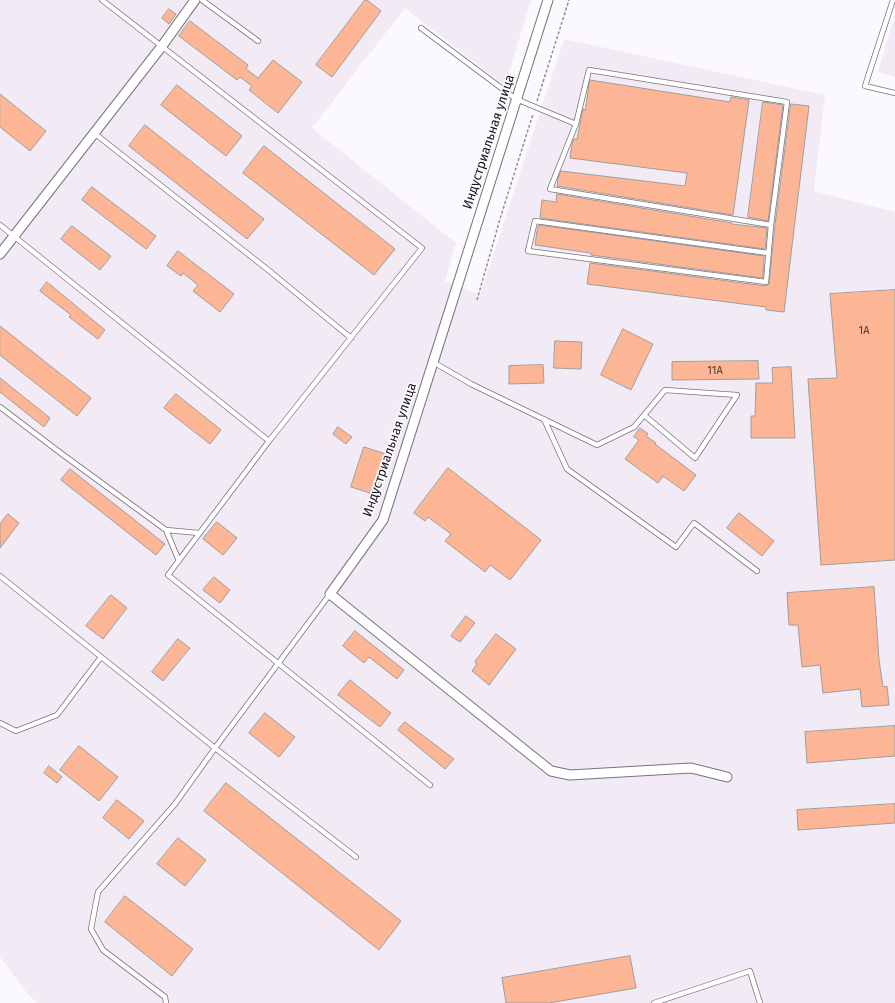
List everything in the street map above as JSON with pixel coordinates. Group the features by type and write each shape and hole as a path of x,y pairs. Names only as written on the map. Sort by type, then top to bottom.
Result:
{"street":[{"path":"0,254 162,46 195,0"},
{"name":"Индустриальная улица","path":"330,594 383,520 548,0"},
{"path":"330,594 551,771 570,775 691,768 728,777"}],"lane":[{"path":"102,0 422,248 269,441 168,575 430,785"},
{"path":"202,0 258,41"},
{"path":"893,0 865,86 895,93"},
{"path":"421,28 516,100 576,124"},
{"path":"768,253 535,221 528,251 766,282 771,225 787,102 590,70 576,124 550,189 771,225"},
{"path":"94,133 267,269 351,338"},
{"path":"0,225 269,441"},
{"path":"433,362 471,384 597,444 634,427 644,415 665,390 737,395 694,458 644,415"},
{"path":"0,407 166,530 199,533"},
{"path":"544,419 567,469 676,547 694,523 757,571"},
{"path":"166,530 179,561"},
{"path":"0,576 215,748 356,857"},
{"path":"166,1003 164,998 103,950 91,929 98,892 175,804 330,594"},
{"path":"0,723 16,731 57,715 101,657"},
{"path":"654,1003 750,971 760,1003"}],"path":[{"path":"477,300 500,219 569,0"}],"shaded area":[{"path":"0,0 531,0 505,86 405,8 312,128 456,243 445,281 480,295 564,39 825,95 814,191 895,212 895,1003 37,1003 27,993 0,957"},
{"path":"895,14 895,77 878,72"}],"building":[{"path":"365,0 381,11 332,77 316,65"},
{"path":"169,9 176,14 169,24 162,18"},
{"path":"190,21 248,65 246,69 258,78 273,60 302,82 278,113 249,90 252,86 240,77 237,80 179,36"},
{"path":"590,80 730,102 731,97 749,100 733,215 557,186 561,171 685,186 687,173 570,158 572,144 574,139 577,139 583,109 585,110"},
{"path":"177,85 242,136 226,156 161,105"},
{"path":"0,94 46,131 30,151 0,127"},
{"path":"763,102 783,105 768,221 748,217"},
{"path":"791,104 809,106 784,312 766,310 766,307 587,284 590,263 766,286 769,284 775,225"},
{"path":"145,125 264,219 247,239 129,146"},
{"path":"264,146 395,249 374,275 243,173"},
{"path":"92,187 156,236 146,249 82,200"},
{"path":"557,194 732,224 767,228 765,249 540,218 542,200 556,202"},
{"path":"539,225 764,256 763,278 591,255 591,253 535,245"},
{"path":"72,226 111,256 100,270 61,239"},
{"path":"178,251 234,294 220,312 193,291 198,285 183,273 181,276 167,266"},
{"path":"47,282 105,330 98,339 69,317 71,315 40,291"},
{"path":"895,290 895,560 821,565 808,379 837,378 830,294"},
{"path":"0,326 91,398 77,416 0,355"},
{"path":"623,329 653,344 631,390 601,375"},
{"path":"555,341 582,342 581,369 554,368"},
{"path":"758,361 759,379 672,380 672,362"},
{"path":"543,365 544,383 509,384 509,366"},
{"path":"791,367 795,438 751,438 751,416 755,416 756,383 773,383 772,368"},
{"path":"0,378 50,418 44,427 0,392"},
{"path":"176,394 221,430 210,444 164,408"},
{"path":"338,427 352,437 346,444 333,434"},
{"path":"640,428 648,434 646,436 656,443 655,444 696,475 684,491 663,476 658,483 625,459 639,440 634,437"},
{"path":"364,447 389,455 376,495 351,487"},
{"path":"448,468 541,540 510,580 490,565 485,572 445,541 451,534 428,517 425,521 414,513"},
{"path":"70,469 165,544 156,555 61,480"},
{"path":"739,513 774,541 762,556 727,528"},
{"path":"8,514 19,523 0,548 0,524"},
{"path":"217,522 237,538 223,555 203,539"},
{"path":"214,577 230,590 220,603 203,590"},
{"path":"874,587 879,660 883,687 887,686 889,705 862,707 860,689 823,693 820,665 802,667 798,625 789,625 787,593"},
{"path":"111,595 127,608 103,639 86,626"},
{"path":"466,616 475,623 460,642 451,636"},
{"path":"355,631 404,670 397,679 369,657 364,663 343,646"},
{"path":"496,634 516,649 489,685 472,671 477,664 475,662"},
{"path":"178,639 190,648 163,681 152,672"},
{"path":"350,680 391,713 380,727 338,695"},
{"path":"265,713 295,737 279,757 249,733"},
{"path":"405,722 454,759 445,769 398,730"},
{"path":"895,726 895,756 807,763 805,732"},
{"path":"79,746 118,777 99,801 60,770"},
{"path":"49,766 62,777 57,783 44,773"},
{"path":"226,783 401,921 379,950 204,811"},
{"path":"117,800 144,821 129,839 103,818"},
{"path":"895,804 895,823 798,830 797,810"},
{"path":"178,838 206,860 185,886 157,864"},
{"path":"125,896 193,949 172,976 105,922"},
{"path":"630,956 636,988 549,1003 506,1003 502,978"}]}
